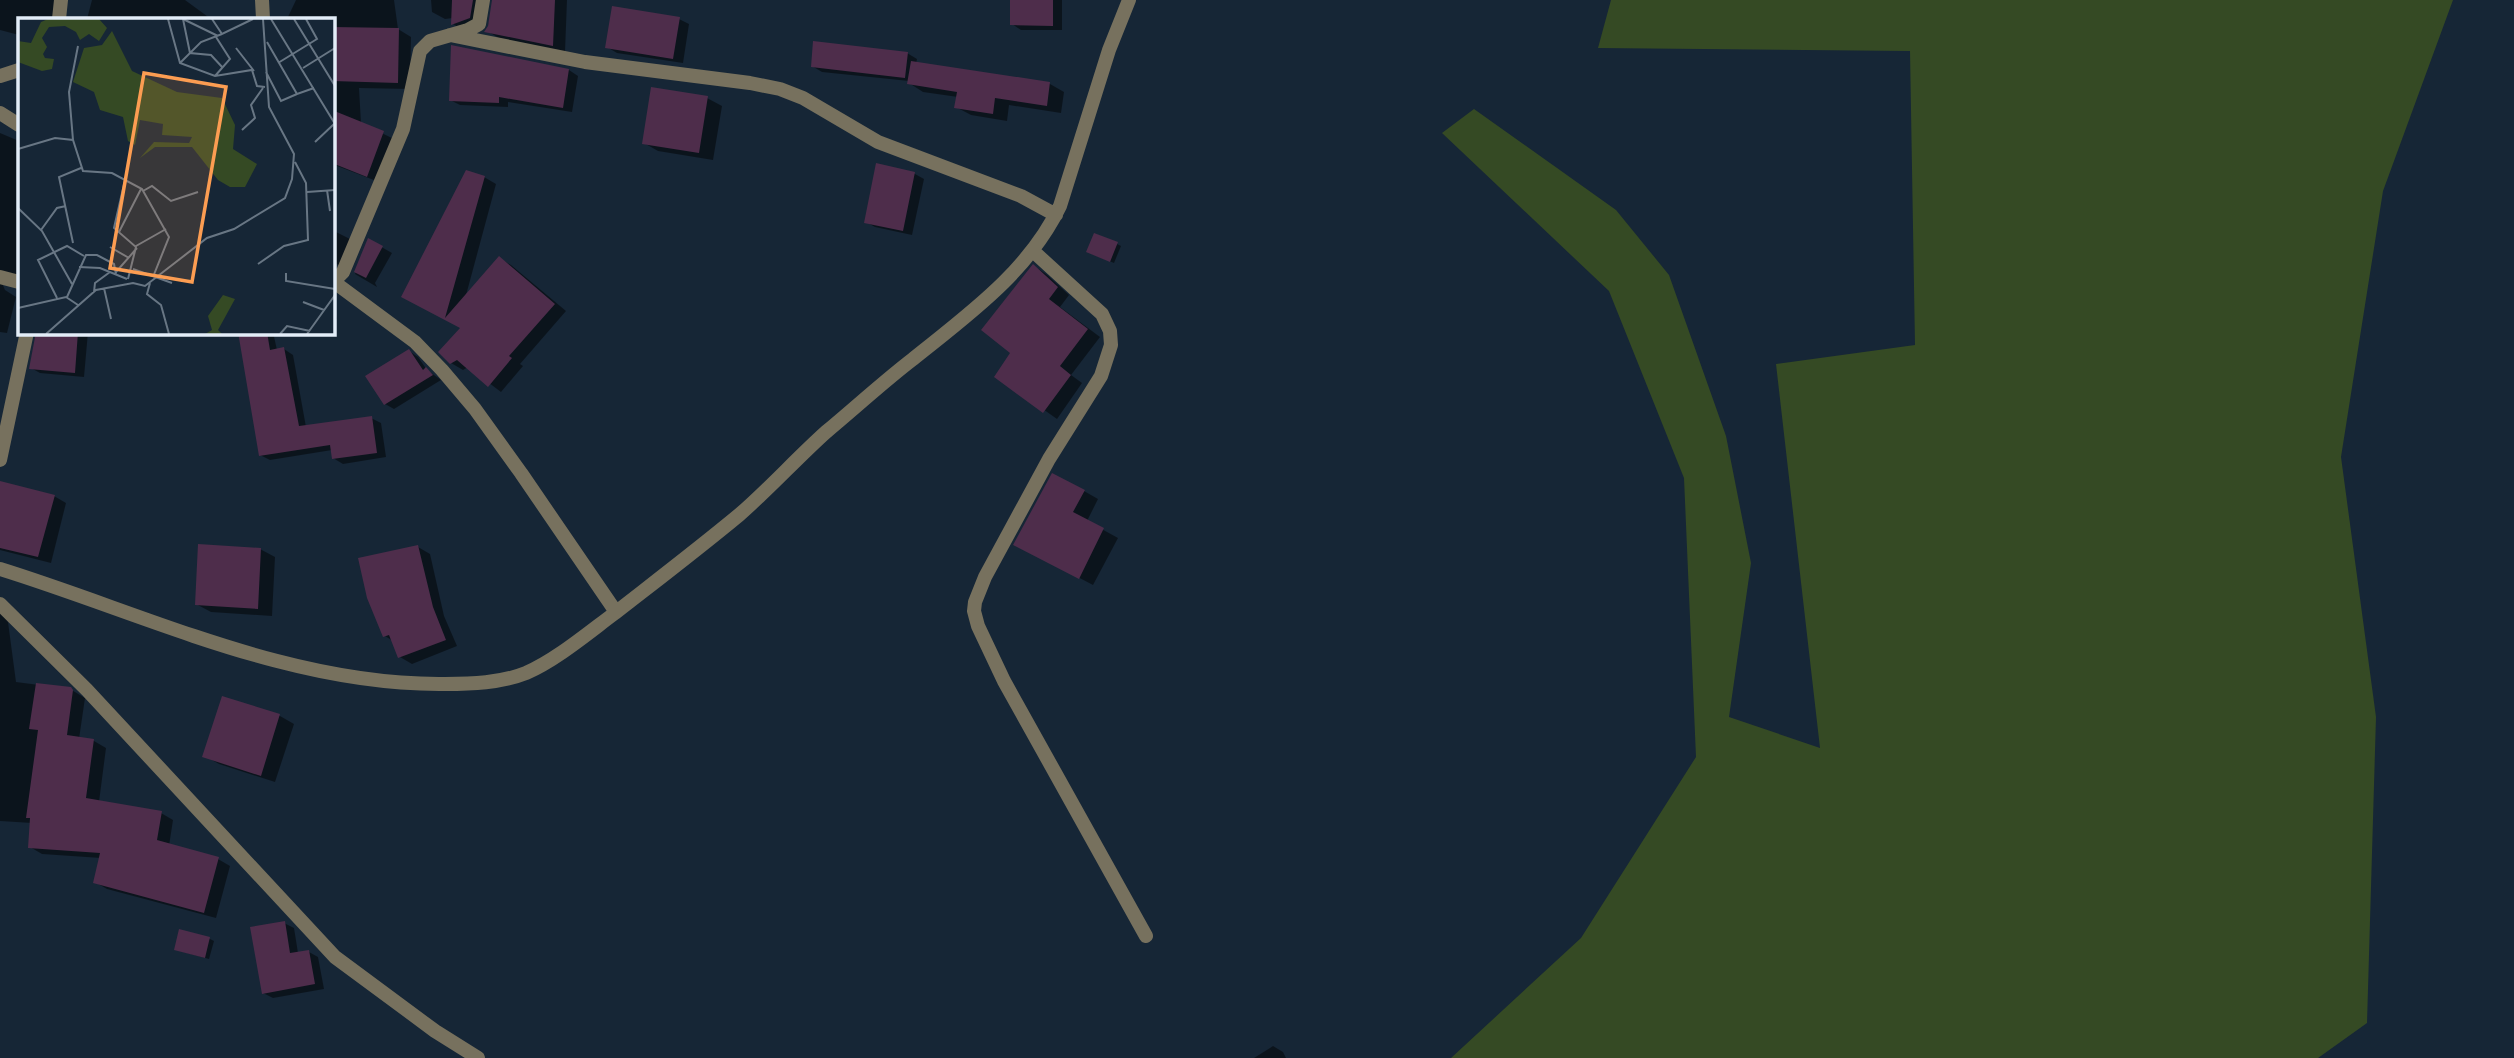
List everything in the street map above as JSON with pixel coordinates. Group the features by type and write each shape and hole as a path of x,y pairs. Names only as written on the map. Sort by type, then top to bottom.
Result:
{"street":[{"path":"58,18 61,0"},
{"path":"262,0 263,18"},
{"path":"334,282 343,272 403,129 421,51 430,41 479,24 483,0"},
{"path":"0,569 177,630 328,673 415,684 461,684 528,672 616,612 741,513 872,393 985,302 1032,251 1056,215 1109,50 1129,0"},
{"path":"450,35 585,62 780,89 803,98 890,148 1021,196 1056,215"},
{"path":"0,76 18,71"},
{"path":"0,113 18,124"},
{"path":"1032,251 1102,314 1110,331 1111,345 1101,376 1049,460 985,577 974,611 978,626 1004,681 1146,936"},
{"path":"0,277 18,282"},
{"path":"334,284 415,342 442,370 475,409 616,612"},
{"path":"0,460 27,334"},
{"path":"0,604 87,690 335,957 435,1031 478,1058"}],"green space":[{"path":"1611,0 2453,0 2383,191 2341,457 2376,717 2367,1023 2318,1058 1451,1058 1581,938 1696,757 1684,478 1609,291 1442,133 1474,109 1616,210 1669,275 1726,436 1751,563 1729,717 1820,748 1776,364 1915,345 1910,51 1598,48"}],"building":[{"path":"452,0 473,0 470,18 451,25"},
{"path":"492,0 555,0 553,46 484,32 488,26"},
{"path":"1010,0 1053,0 1053,26 1010,25"},
{"path":"612,6 680,17 673,59 605,48"},
{"path":"334,27 399,28 398,83 334,81"},
{"path":"813,41 908,52 905,78 811,67"},
{"path":"451,45 569,69 563,108 499,97 499,103 449,101"},
{"path":"911,61 1050,82 1047,106 995,98 993,114 954,108 957,92 907,84"},
{"path":"651,87 708,96 699,153 642,144"},
{"path":"334,111 384,131 367,177 334,164"},
{"path":"876,163 915,172 903,231 864,223"},
{"path":"466,170 485,176 445,318 499,256 555,304 509,356 512,358 488,387 457,360 450,364 438,352 460,328 401,297"},
{"path":"1094,233 1118,242 1110,262 1086,252"},
{"path":"368,238 383,246 366,278 354,272"},
{"path":"1033,264 1058,287 1049,299 1088,329 1060,366 1071,375 1043,413 994,377 1010,353 981,330"},
{"path":"36,334 78,334 75,373 29,369"},
{"path":"238,334 267,334 270,350 284,347 299,426 372,416 377,453 332,459 330,445 259,456"},
{"path":"409,349 423,370 426,367 433,375 384,405 365,376"},
{"path":"1052,473 1085,490 1073,512 1104,528 1079,579 1013,545"},
{"path":"0,481 55,495 38,557 0,548"},
{"path":"198,544 261,548 258,609 195,605"},
{"path":"418,545 433,607 446,640 398,658 389,635 383,637 367,598 358,558"},
{"path":"36,683 71,687 73,690 67,735 94,739 86,798 162,811 157,840 219,857 204,913 93,883 100,853 28,848 30,818 26,818 38,730 29,729"},
{"path":"222,696 280,714 261,776 202,757"},
{"path":"285,921 290,953 309,950 315,984 262,994 250,927"},
{"path":"179,929 210,937 205,958 174,950"}]}
